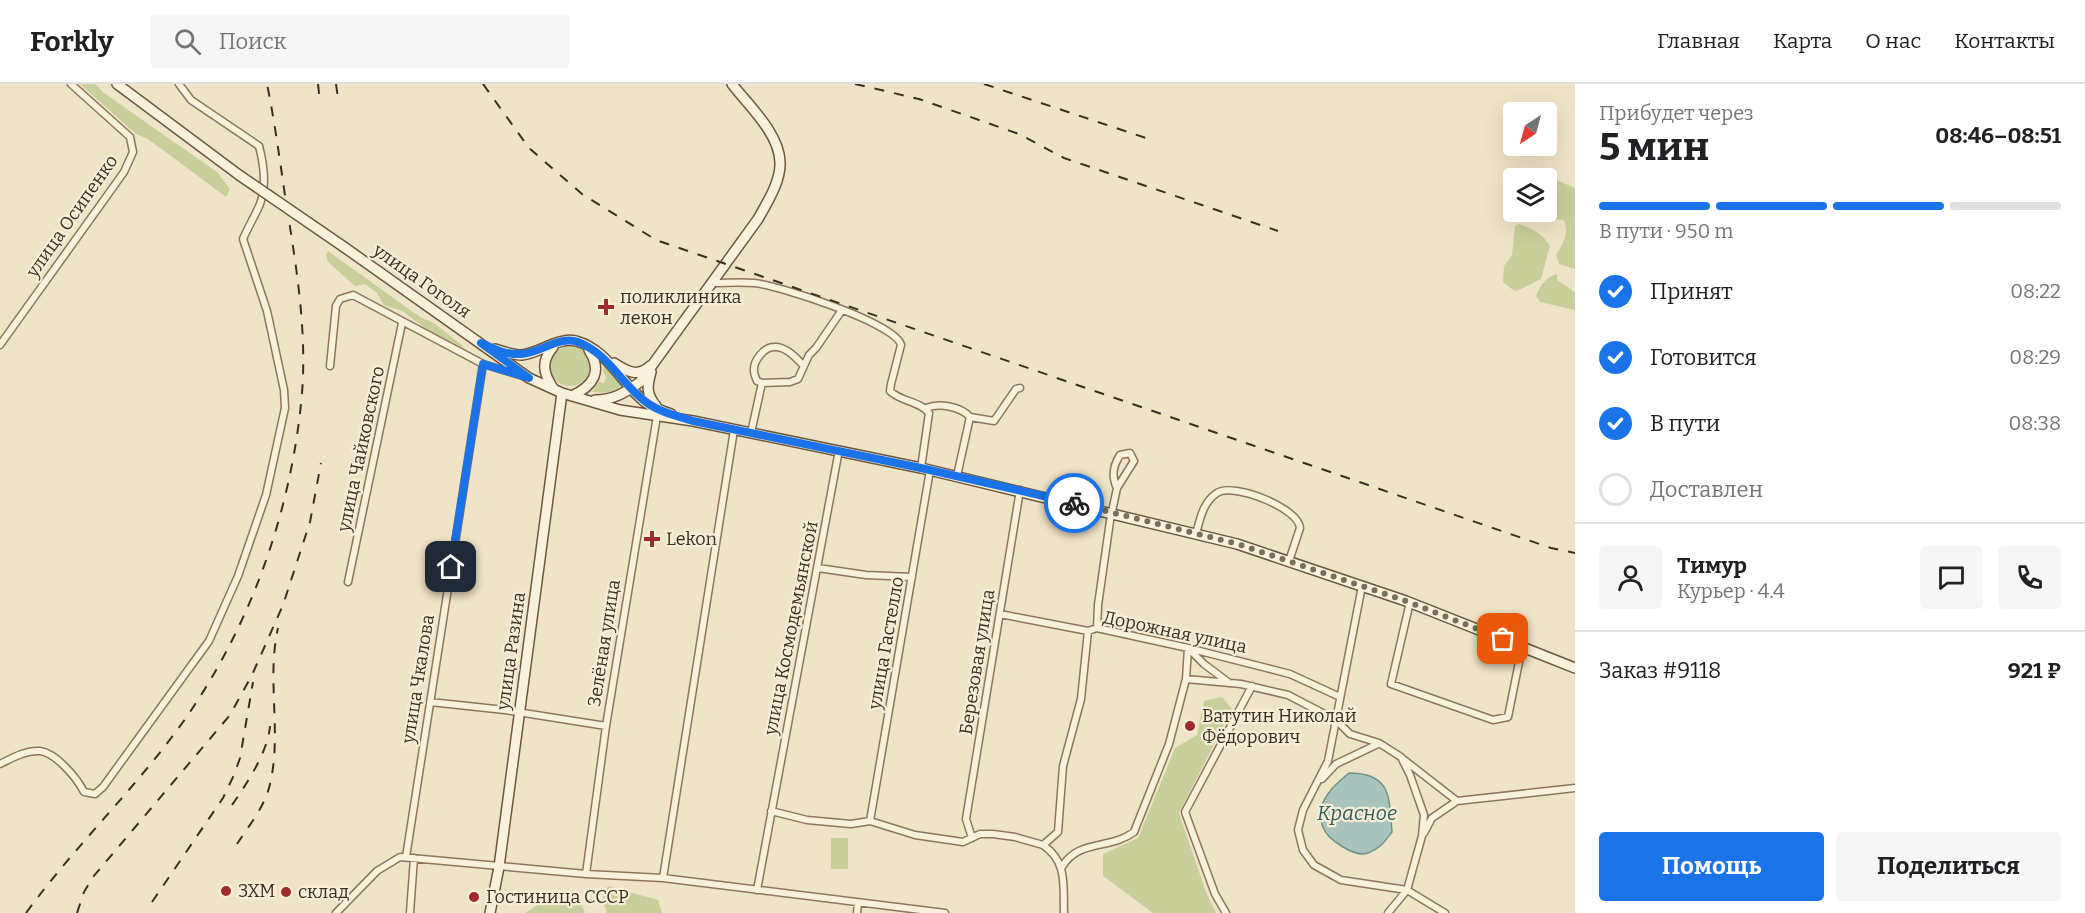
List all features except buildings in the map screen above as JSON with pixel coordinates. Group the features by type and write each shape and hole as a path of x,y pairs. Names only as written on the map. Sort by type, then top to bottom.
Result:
{"main road":[{"name":"улица Гоголя","path":"117,84 239,175 481,343"},
{"path":"584,399 610,399 640,382 758,219 772,192 780,165 778,150 766,127 732,84"},
{"path":"481,343 508,353 522,355 560,342 577,342 631,373 645,371 654,363"},
{"path":"560,342 546,355 544,374 563,393"},
{"path":"563,393 589,387 596,369 590,351 577,342"},
{"path":"481,343 529,378 563,393 620,410 658,413 839,450 1020,490 1238,544 1410,602 1575,668"},
{"path":"592,349 608,362 658,413"},
{"path":"654,363 647,387 648,396 658,413"},
{"name":"улица Разина","path":"490,913 499,867 563,393"}],"street":[{"name":"улица Осипенко","path":"0,345 124,172 133,152 130,136 71,84"},
{"path":"0,764 24,753 40,751 51,755 65,766 74,775 84,792 95,794 103,787 209,641 238,576 266,495 285,408 284,390 267,311 243,239 260,203 264,183 263,160 259,146 191,100 179,84"},
{"path":"712,283 754,283 779,288 842,310 892,332 900,339 901,345 891,392 895,396 926,408 933,405 957,408 966,412 970,417 994,421 1016,389 1020,388"},
{"path":"330,366 336,306 340,299 353,295 483,364 529,378"},
{"path":"803,365 788,352 775,346 765,350 758,358 753,371 756,381 762,383 790,382 798,379 803,365 842,310"},
{"name":"улица Чайковского","path":"348,582 402,323"},
{"name":"улица Чкалова","path":"406,857 483,364"},
{"path":"751,433 762,383"},
{"name":"улица Гастелло","path":"870,821 912,577 925,469 929,413 926,408"},
{"name":"Зелёная улица","path":"586,874 606,726 658,413"},
{"path":"957,476 970,417"},
{"path":"663,878 734,430"},
{"name":"улица Космодемьянской","path":"757,890 839,450"},
{"path":"1097,628 1098,605 1112,513 1117,488 1134,461 1130,453 1120,455 1113,468 1117,488"},
{"path":"1196,534 1201,511 1217,493 1229,489 1250,494 1293,515 1300,523 1289,561"},
{"name":"Березовая улица","path":"972,838 966,819 1020,490"},
{"path":"818,568 912,577"},
{"path":"1362,586 1328,761 1303,810 1298,830 1303,850 1314,865 1341,880 1407,890 1445,913"},
{"path":"1410,602 1391,684 1493,720 1508,717 1522,646"},
{"name":"Дорожная улица","path":"1000,614 1088,632 1097,628 1188,648 1290,674 1340,697"},
{"path":"1043,845 1058,832 1063,766 1081,699 1088,632"},
{"path":"1062,867 1080,850 1093,845 1123,840 1134,832 1169,744 1186,679 1188,648"},
{"path":"1188,648 1204,664 1228,682"},
{"path":"1186,679 1228,682 1288,695 1336,720 1350,734 1379,743 1401,757 1457,801"},
{"path":"1226,913 1215,894 1185,812 1252,687"},
{"path":"430,702 519,712 606,726"},
{"path":"1316,786 1336,764 1379,743"},
{"path":"1388,913 1407,890 1422,836 1424,815 1401,757"},
{"path":"1422,836 1432,818 1457,801 1575,788"},
{"path":"771,811 807,820 851,824 870,821 915,835 963,842 980,834 993,834 1043,845 1056,857 1062,867 1064,913"},
{"path":"336,913 377,871 400,857 586,874 663,878 945,913"},
{"path":"410,913 414,858"},
{"path":"856,913 858,903"}],"green space":[{"path":"80,84 95,84 104,93 217,172 230,189 226,197 148,139 136,134"},
{"path":"1557,180 1575,188 1575,269 1559,264 1556,255 1565,238 1564,220 1557,219"},
{"path":"1519,224 1537,232 1550,246 1541,279 1517,291 1503,282 1504,266 1512,255 1515,226"},
{"path":"328,251 420,317 434,323 463,348 429,331 402,311 384,305 376,292 365,284 355,286 328,262 326,255"},
{"path":"1557,274 1557,280 1575,292 1575,310 1540,302 1536,296 1544,282"},
{"path":"570,346 578,347 584,352 589,358 589,374 584,380 578,385 570,386 562,385 556,380 551,374 550,366 551,358 556,352 562,347"},
{"path":"604,364 623,385 623,389 612,393 592,392 599,382 604,383 606,377 603,372"},
{"path":"1222,697 1232,709 1179,813 1206,892 1216,913 1153,913 1103,876 1103,854 1138,838 1175,748 1197,735 1204,701"},
{"path":"831,838 848,838 848,869 831,869"},
{"path":"608,886 658,900 662,913 607,913 602,900"},
{"path":"549,898 580,901 585,913 525,913"}],"water":[{"name":"Красное","path":"1349,773 1373,777 1386,790 1388,798 1392,832 1379,847 1368,853 1356,853 1342,847 1330,837 1322,823 1321,811 1325,798"}],"railway":[{"path":"26,913 64,864 164,747 207,685 248,607 278,523 297,437 302,393 303,345 297,273 267,84"},
{"path":"318,84 320,103"},
{"path":"336,84 338,98"},
{"path":"483,84 529,148 582,194 656,240 1551,548 1575,553"},
{"path":"855,84 919,99 1019,134 1064,158 1278,231"},
{"path":"984,84 1152,140"},
{"path":"77,913 84,892 93,877 230,715 252,675 283,605 310,522 321,463"},
{"path":"237,844 263,803 273,768 275,749 274,668 278,628"},
{"path":"152,902 223,798 234,775 240,758 253,682"},
{"path":"232,805 261,757 270,726"}],"way so far":[{"path":"1074,503 1238,544 1406,601 1503,639"}],"place":[{"name":"поликлиника лекон","path":"606,307"},
{"name":"Lekon","path":"652,539"},
{"name":"Ватутин Николай Фёдорович","path":"1190,726"},
{"name":"ЗХМ","path":"226,891"},
{"name":"склад","path":"286,892"},
{"name":"Гостиница СССР","path":"474,897"}],"route":[{"path":"451,567 483,364 529,378 481,343 508,353 522,355 560,342 577,342 592,349 608,362 636,393 659,410 693,421 839,450 1074,503"}]}
